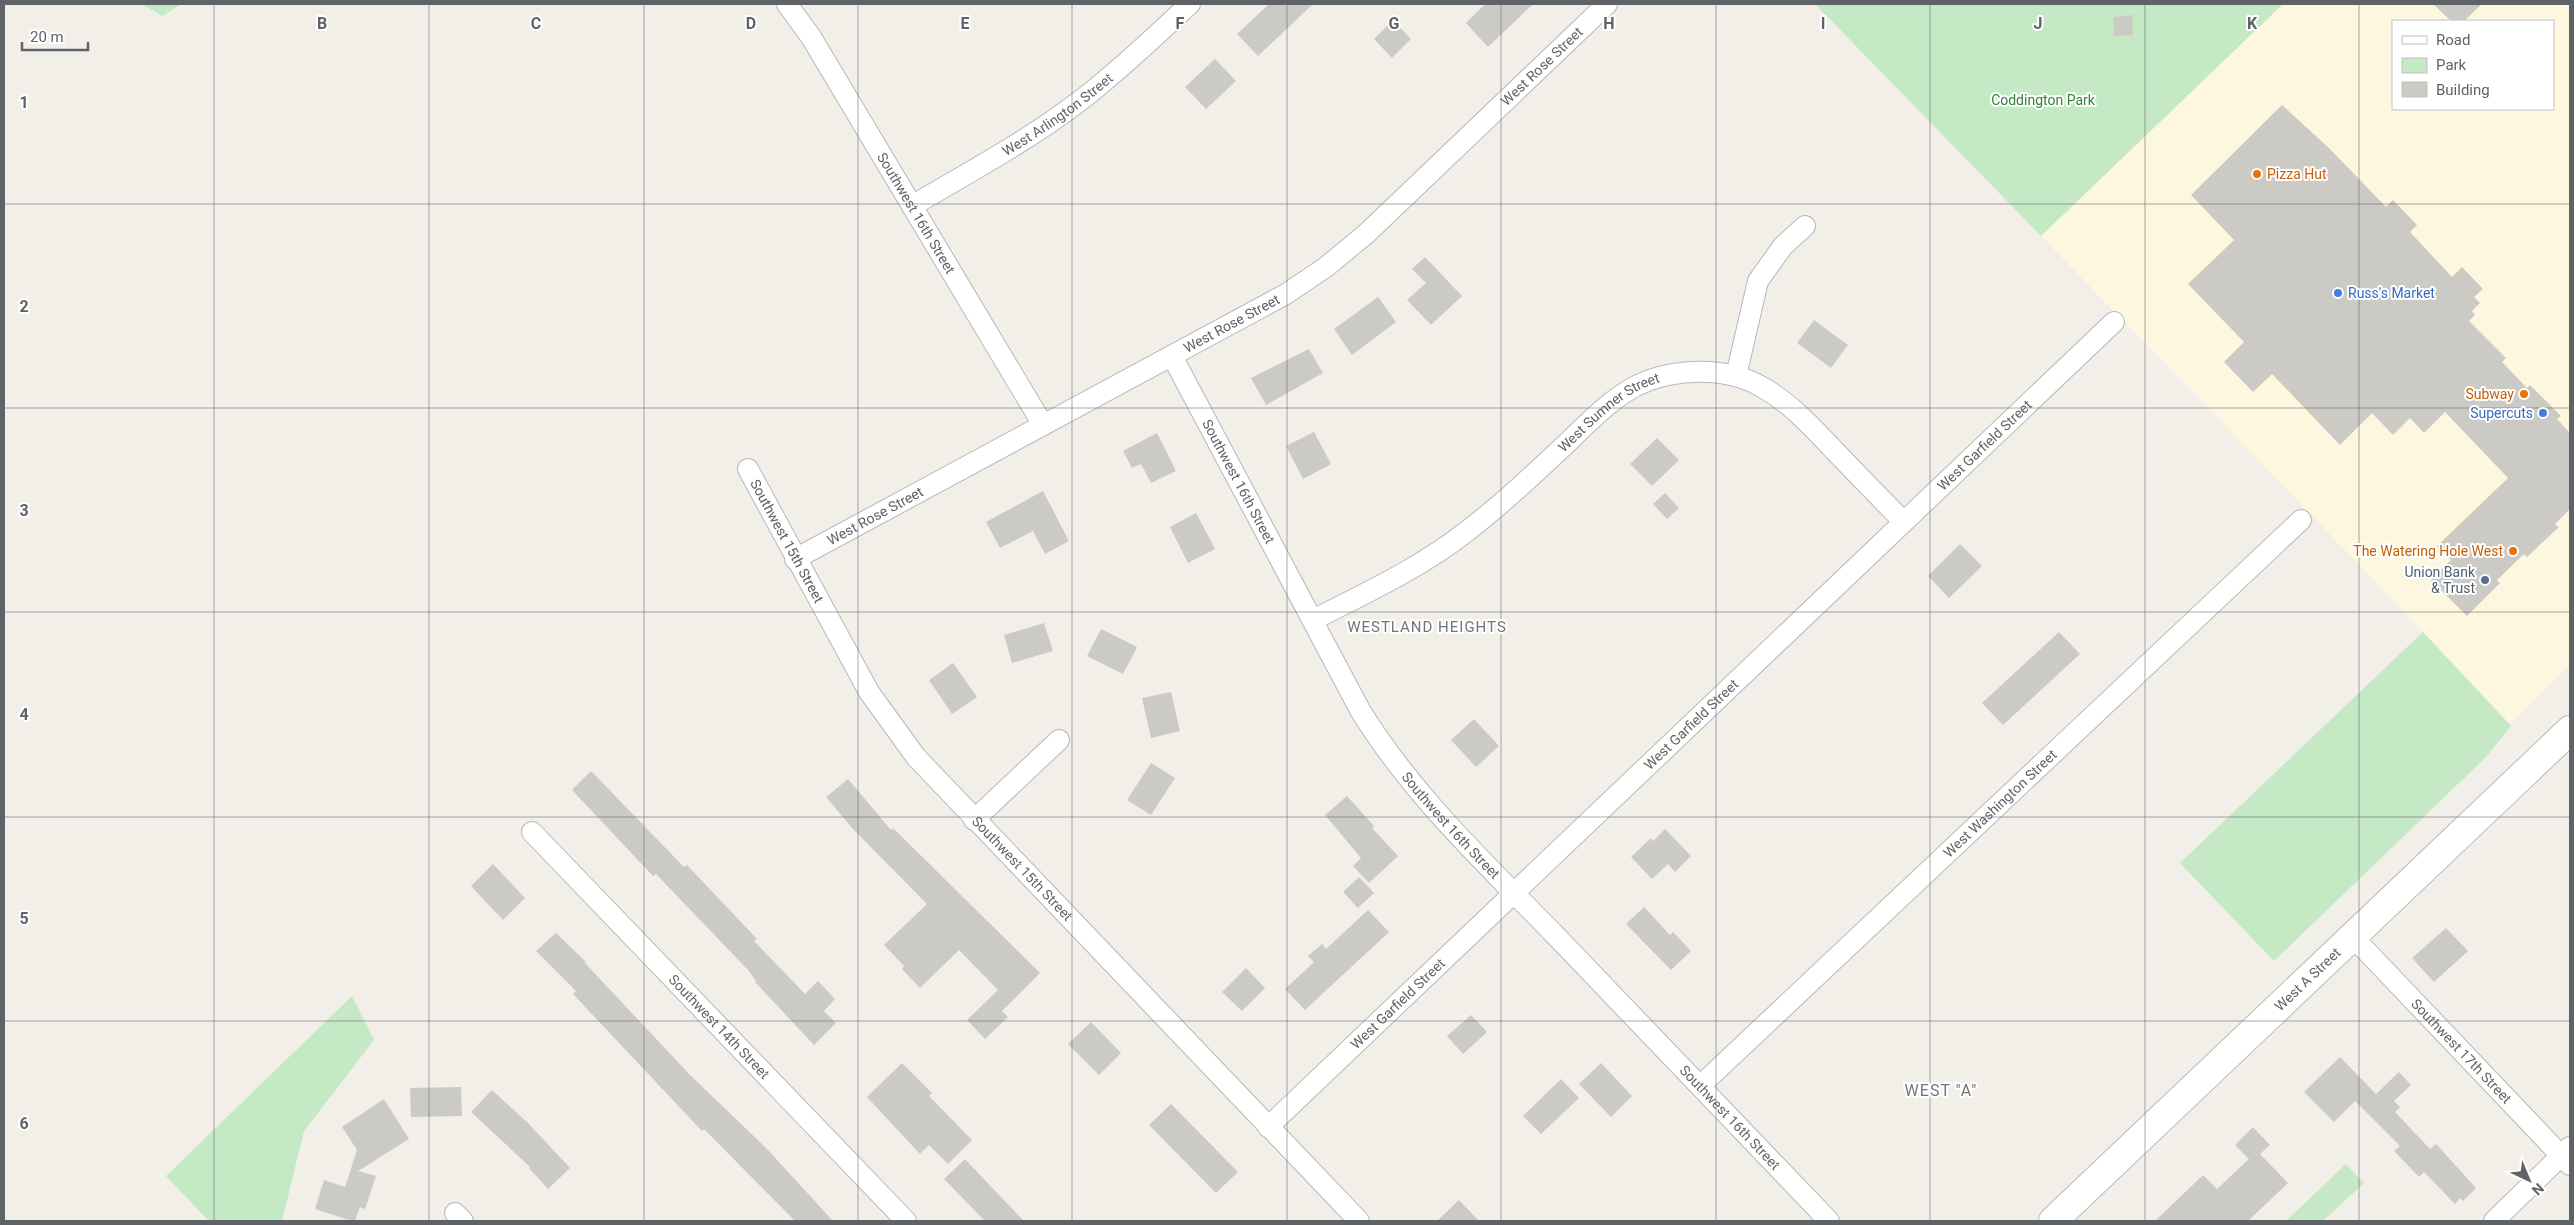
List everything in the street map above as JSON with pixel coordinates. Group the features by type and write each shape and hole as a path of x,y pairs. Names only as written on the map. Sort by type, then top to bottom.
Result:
{"main road":[{"name":"West A Street","path":"2053,1221 2354,938 2568,733"}],"street":[{"name":"Southwest 16th Street","path":"787,4 811,37 1043,426"},
{"name":"West Arlington Street","path":"912,206 1031,136 1081,100 1134,57 1190,4"},
{"name":"West Rose Street","path":"795,559 1286,294 1326,267 1366,234 1607,4"},
{"path":"1736,376 1758,281 1783,246 1806,226"},
{"name":"West Garfield Street","path":"1268,1126 2114,322"},
{"name":"Southwest 16th Street","path":"1172,356 1360,710 1382,746 1407,779 1829,1221"},
{"name":"West Sumner Street","path":"1313,620 1413,567 1464,534 1508,499 1605,407 1637,386 1667,375 1699,372 1736,376 1761,386 1785,401 1903,521"},
{"name":"Southwest 15th Street","path":"748,469 795,559 884,714 916,757 974,820 1359,1221"},
{"name":"West Washington Street","path":"1700,1086 2301,520"},
{"path":"974,820 1059,740"},
{"name":"Southwest 14th Street","path":"532,832 906,1221"},
{"name":"Southwest 17th Street","path":"2354,938 2567,1156"},
{"path":"2494,1221 2567,1156"}],"shaded area":[{"path":"2283,4 2570,4 2570,665 2510,724 2290,492 2041,236"}],"green space":[{"path":"142,4 182,4 162,16"},
{"name":"Coddington Park","path":"1815,4 2283,4 2041,236"},
{"path":"2423,632 2511,726 2486,757 2274,961 2180,863"},
{"path":"352,996 374,1040 304,1131 282,1221 209,1221 166,1176"},
{"path":"2346,1164 2364,1183 2323,1221 2286,1221"}],"building":[{"path":"1269,4 1313,4 1258,56 1237,34"},
{"path":"1485,4 1533,4 1488,47 1466,23"},
{"path":"2433,4 2482,4 2465,20 2450,20"},
{"path":"2132,15 2133,35 2114,36 2113,17"},
{"path":"1393,20 1411,39 1392,58 1374,39"},
{"path":"1215,59 1236,81 1206,109 1185,87"},
{"path":"2282,105 2329,148 2386,207 2393,200 2417,225 2410,232 2452,277 2462,267 2483,289 2474,297 2480,303 2472,311 2475,315 2469,321 2506,358 2502,362 2527,388 2530,385 2561,416 2557,419 2570,433 2570,509 2555,524 2559,527 2527,557 2524,554 2497,580 2500,583 2467,616 2431,580 2451,560 2437,546 2508,478 2445,412 2424,433 2410,418 2393,435 2372,413 2340,445 2272,374 2253,392 2224,362 2244,342 2188,284 2234,240 2191,195"},
{"path":"1425,257 1462,296 1431,325 1407,300 1426,283 1412,269"},
{"path":"1378,297 1396,322 1352,355 1334,329"},
{"path":"1814,320 1848,345 1831,368 1797,343"},
{"path":"1309,349 1323,373 1266,405 1251,378"},
{"path":"1314,432 1331,464 1303,479 1286,446"},
{"path":"1157,433 1176,471 1151,483 1141,464 1132,468 1123,451"},
{"path":"1657,438 1679,460 1652,486 1630,464"},
{"path":"1043,491 1069,541 1045,554 1033,531 1000,548 986,522"},
{"path":"1665,493 1679,508 1667,519 1653,504"},
{"path":"1196,513 1215,549 1188,563 1170,527"},
{"path":"1960,544 1982,566 1949,598 1928,576"},
{"path":"1044,623 1053,651 1012,663 1004,635"},
{"path":"1101,629 1137,647 1123,674 1087,656"},
{"path":"2059,632 2080,654 2003,725 1982,703"},
{"path":"953,663 977,697 952,714 929,680"},
{"path":"1171,692 1180,731 1151,738 1142,698"},
{"path":"1474,719 1499,746 1476,767 1451,740"},
{"path":"1151,763 1175,778 1151,815 1127,800"},
{"path":"591,771 684,867 687,865 757,939 754,941 805,994 818,981 835,999 824,1011 836,1023 814,1045 755,982 748,970 656,874 653,876 572,790"},
{"path":"848,779 891,830 893,828 1040,973 1002,1011 1008,1017 985,1039 967,1020 998,990 959,950 920,988 902,969 904,966 884,945 927,904 853,829 826,797"},
{"path":"1347,796 1374,826 1372,828 1398,856 1369,883 1353,866 1361,858 1325,815"},
{"path":"1665,829 1691,856 1675,872 1668,864 1652,879 1631,857 1651,838 1653,841"},
{"path":"493,864 525,898 503,920 471,886"},
{"path":"1359,877 1374,893 1358,908 1343,892"},
{"path":"1644,907 1670,935 1673,932 1691,951 1671,970 1626,924"},
{"path":"1368,910 1389,932 1305,1010 1285,989 1314,962 1308,956 1322,944 1326,949"},
{"path":"2446,928 2468,951 2434,982 2412,958"},
{"path":"556,933 586,962 689,1074 767,1149 833,1221 795,1221 704,1129 702,1131 573,994 576,991 536,951"},
{"path":"1246,968 1265,988 1242,1011 1222,992"},
{"path":"1471,1015 1487,1032 1463,1054 1447,1036"},
{"path":"1091,1022 1121,1053 1099,1075 1068,1044"},
{"path":"2340,1057 2376,1094 2399,1072 2411,1085 2394,1101 2400,1107 2395,1112 2430,1149 2436,1144 2476,1188 2463,1201 2460,1198 2455,1204 2424,1172 2419,1177 2394,1151 2400,1146 2355,1101 2334,1122 2304,1092"},
{"path":"902,1063 932,1093 929,1096 972,1140 948,1164 929,1145 920,1154 867,1097"},
{"path":"1601,1063 1632,1096 1611,1117 1579,1084"},
{"path":"1561,1079 1579,1098 1541,1134 1523,1116"},
{"path":"461,1087 462,1116 411,1117 410,1088"},
{"path":"492,1090 529,1124 570,1168 548,1189 530,1167 471,1112"},
{"path":"384,1099 409,1139 358,1171 376,1176 365,1209 360,1207 355,1221 315,1209 324,1180 345,1187 357,1150 342,1127"},
{"path":"1171,1104 1238,1172 1216,1193 1149,1125"},
{"path":"2253,1127 2270,1145 2260,1154 2288,1183 2248,1221 2155,1221 2203,1175 2217,1189 2249,1159 2235,1145"},
{"path":"965,1159 1024,1221 985,1221 944,1179"},
{"path":"1459,1200 1479,1221 1437,1221"}],"place":[{"name":"Pizza Hut","path":"2257,174"},
{"name":"Russ's Market","path":"2338,293"},
{"name":"Subway","path":"2524,394"},
{"name":"Supercuts","path":"2543,413"},
{"name":"The Watering Hole West","path":"2513,551"},
{"name":"Union Bank & Trust","path":"2485,580"}],"district":[{"name":"WESTLAND HEIGHTS","path":"1427,627"},
{"name":"WEST \"A\"","path":"1941,1090"}]}
